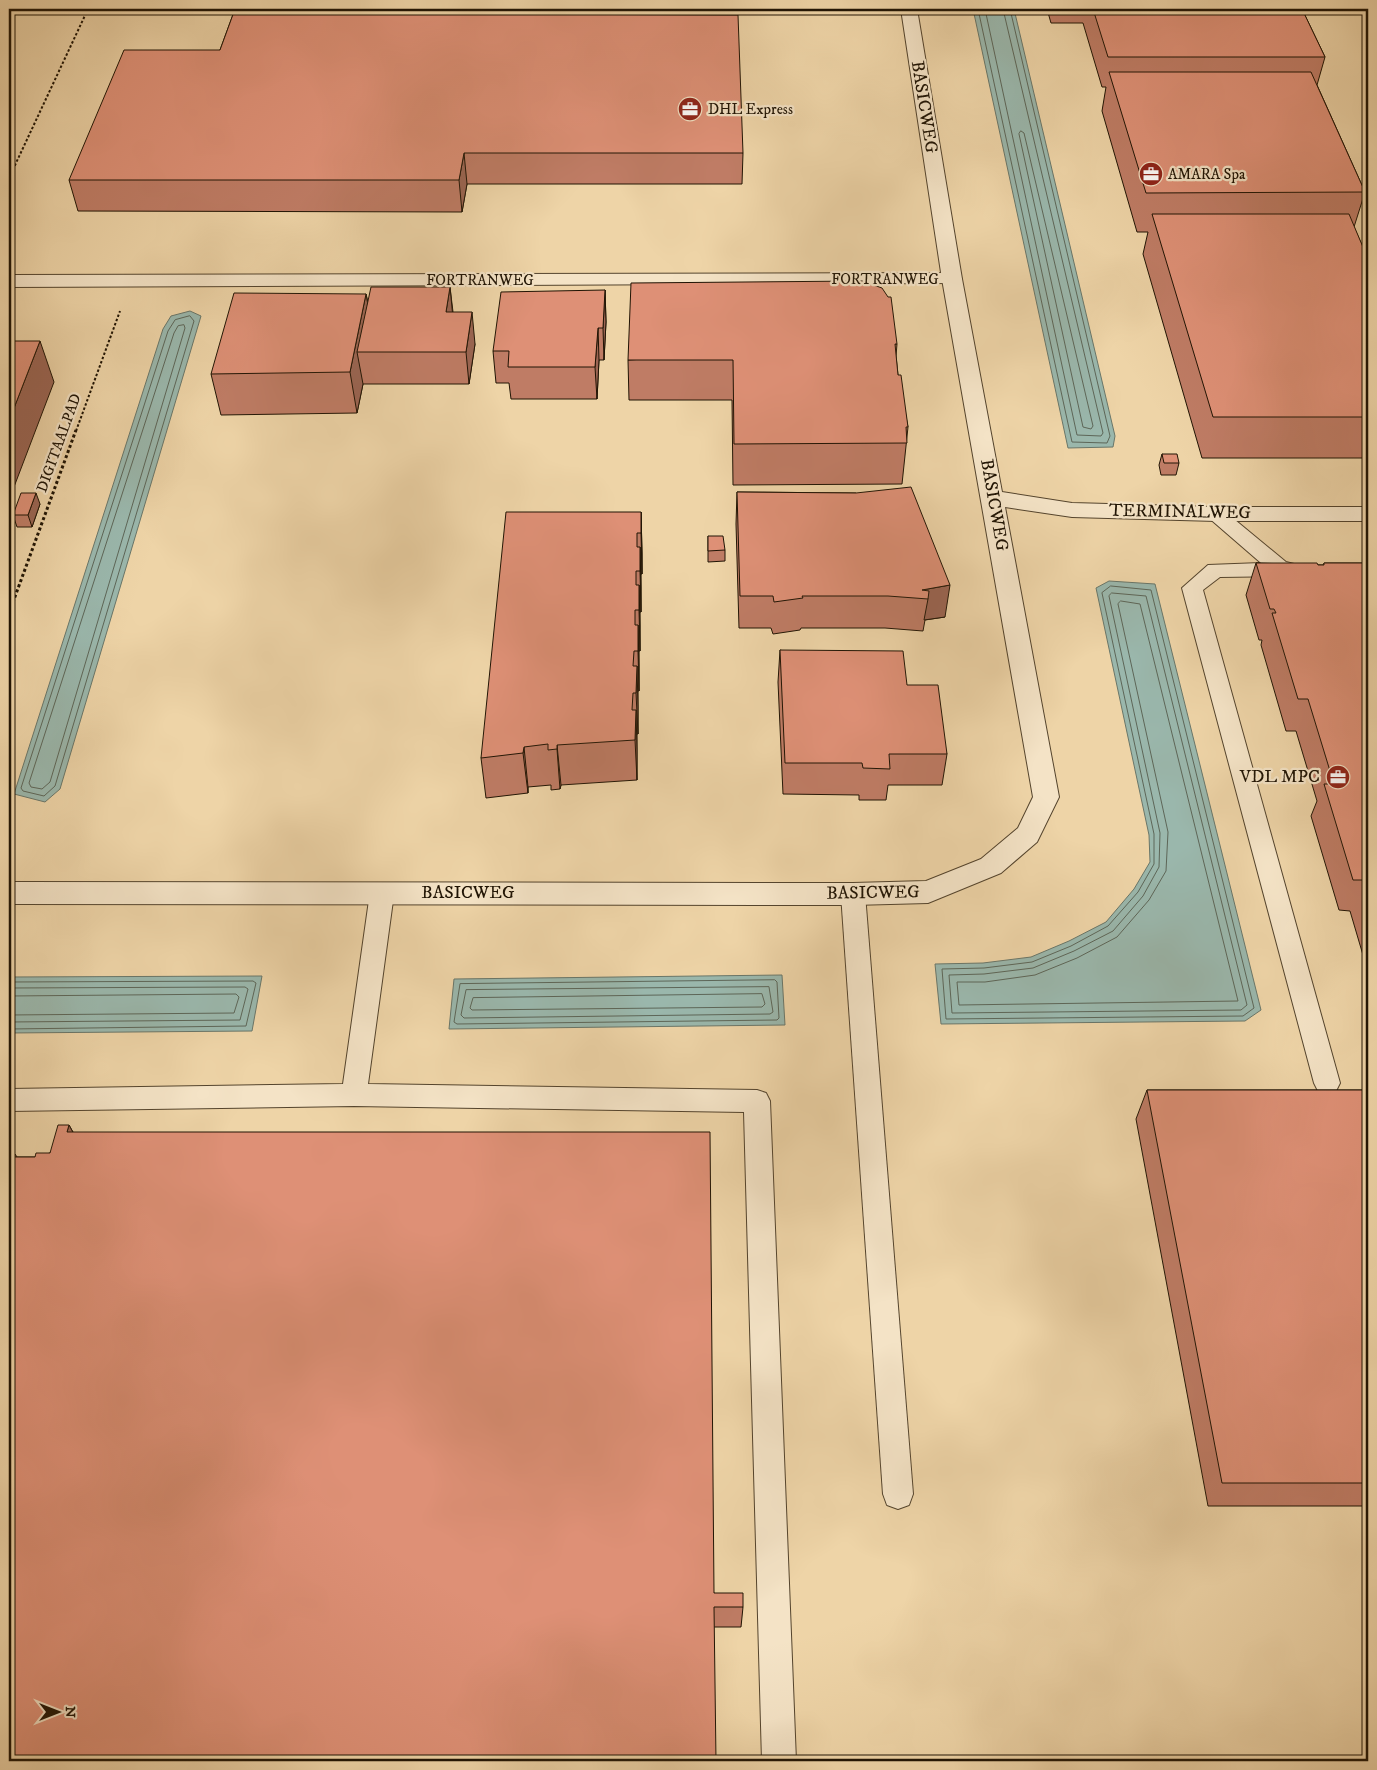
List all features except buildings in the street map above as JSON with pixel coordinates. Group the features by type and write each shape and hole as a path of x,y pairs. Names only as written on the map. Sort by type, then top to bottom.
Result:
{"street":[{"name":"BASICWEG","path":"9,893 853,894 928,892 991,866 1028,835 1046,797 952,279 908,9"},
{"name":"FORTRANWEG","path":"9,281 952,279"},
{"name":"TERMINALWEG","path":"993,498 1072,510 1216,514 1368,514"}],"lane":[{"path":"1216,514 1281,569"},
{"path":"1310,569 1215,570 1192,588 1327,1083"},
{"path":"354,1096 382,893"},
{"path":"853,894 898,1494"},
{"path":"9,1100 354,1096 756,1101 779,1761"}],"path":[{"path":"9,178 88,9"},
{"name":"DIGITAALPAD","path":"9,613 131,281"}],"water":[{"path":"973,9 1014,9 1115,436 1113,447 1068,448"},
{"path":"190,311 201,316 60,789 45,802 14,794 163,329 171,316"},
{"path":"1109,581 1155,584 1261,1010 1245,1021 941,1024 935,964 983,963 1031,957 1069,941 1106,922 1134,889 1150,862 1149,835 1096,588"},
{"path":"782,975 785,1025 449,1029 454,979"},
{"path":"262,976 252,1031 9,1033 9,977"}],"place":[{"name":"DHL Express","path":"690,109"},
{"name":"AMARA Spa","path":"1151,174"},
{"name":"VDL MPC","path":"1338,777"}]}
